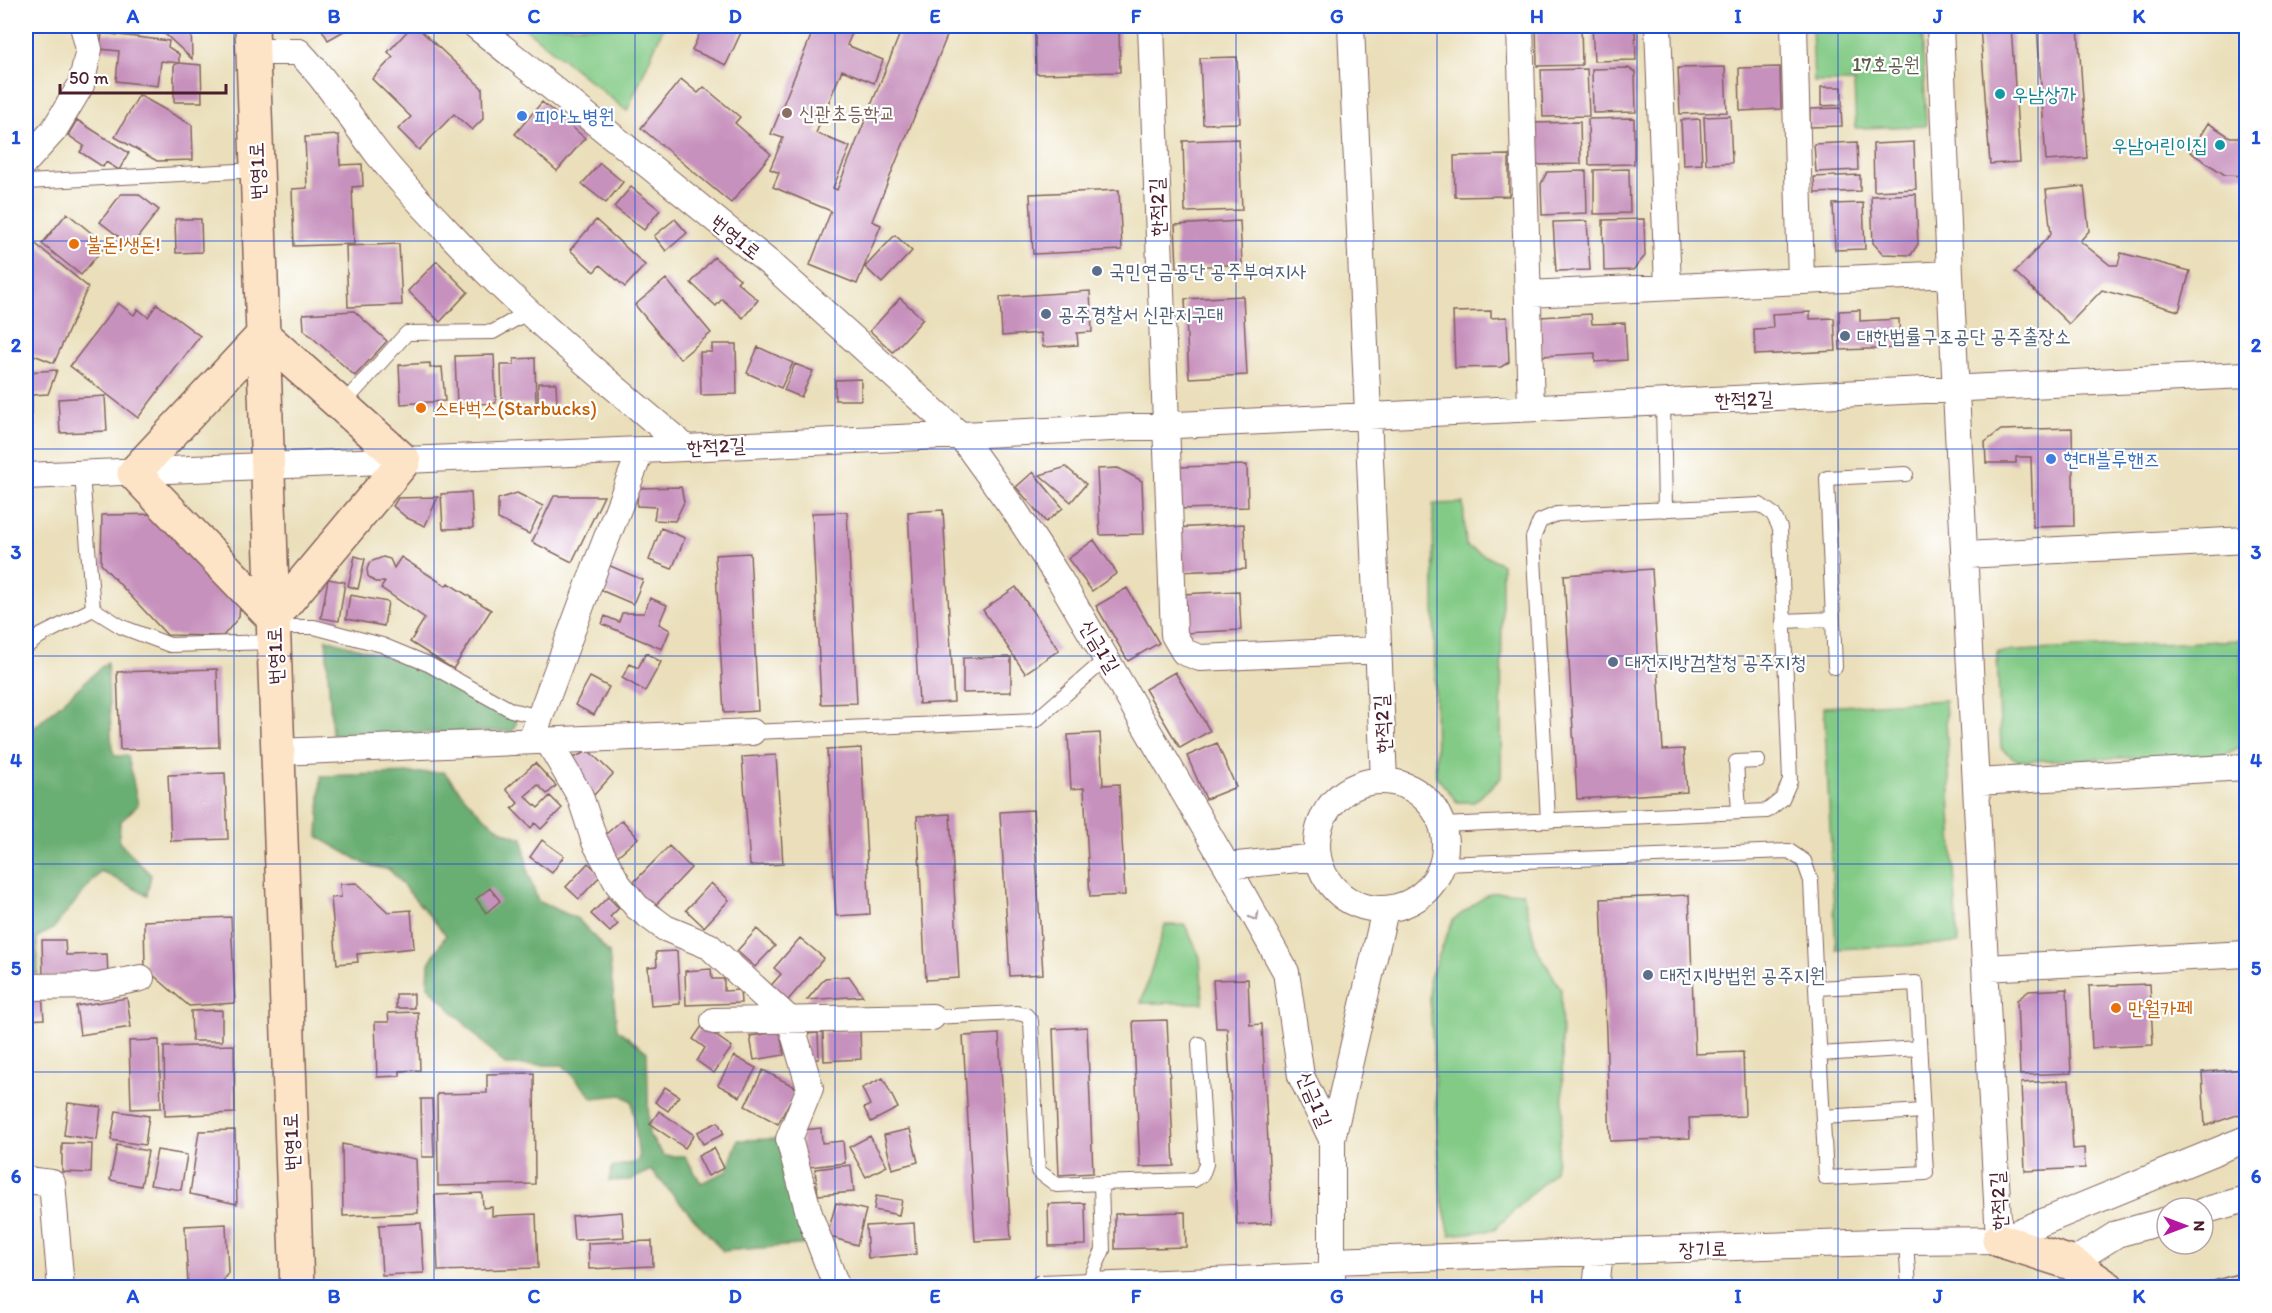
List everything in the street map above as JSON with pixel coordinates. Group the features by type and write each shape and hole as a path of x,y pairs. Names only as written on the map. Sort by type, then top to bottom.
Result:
{"main road":[{"name":"번영1로","path":"252,39 297,1287"},
{"path":"263,335 342,405 404,461 274,629 134,473 263,335"},
{"name":"장기로","path":"1999,1240 2071,1263 2108,1287"}],"street":[{"path":"26,162 54,130 81,85 89,49 83,26"},
{"name":"번영1로","path":"476,26 773,266 960,435"},
{"name":"한적2길","path":"1151,26 1174,635 1184,652 1200,658 1378,651"},
{"name":"한적2길","path":"1351,26 1384,780"},
{"path":"1520,26 1532,408"},
{"path":"1658,26 1668,287"},
{"path":"1794,26 1802,281"},
{"name":"한적2길","path":"1940,26 1950,274 1999,1240 2247,1139"},
{"path":"252,39 300,52 378,154 450,235 528,312 686,448"},
{"path":"1528,294 1950,274"},
{"name":"한적2길","path":"26,476 404,461 2247,375"},
{"name":"신금1길","path":"960,435 1016,511 1060,580 1227,866 1286,972 1301,1076 1332,1139 1332,1275"},
{"path":"540,733 641,450"},
{"path":"1965,555 2247,540"},
{"path":"278,752 540,733 752,732"},
{"path":"540,733 579,796 596,842 618,884 637,907 665,928 709,946 790,1020 810,1088 789,1139 810,1217 837,1287"},
{"path":"1976,782 2247,767"},
{"path":"1384,780 1403,784 1420,794 1434,808 1442,825 1445,845 1443,864 1434,881 1421,896 1404,906 1385,910 1364,908 1345,899 1329,885 1320,866 1316,845 1319,825 1329,806 1344,791 1364,783 1384,780"},
{"path":"1227,866 1318,857"},
{"path":"1332,1139 1385,910"},
{"path":"1986,968 2247,954"},
{"path":"26,987 99,986 141,978"},
{"path":"714,1021 932,1017"},
{"path":"26,1180 52,1183 61,1287"},
{"path":"2215,1208 2247,1199"},
{"path":"2071,1263 2117,1233 2155,1223"},
{"name":"장기로","path":"1332,1275 1600,1252 1999,1240"},
{"path":"1596,1287 1600,1252"},
{"path":"1042,1287 1086,1287 1332,1275"}],"lane":[{"path":"26,182 257,170"},
{"path":"342,405 406,333 493,332 528,312"},
{"path":"1663,402 1665,510"},
{"path":"1835,667 1827,478 1906,474"},
{"path":"82,475 93,609"},
{"path":"1442,825 1548,821 1767,811 1782,799 1790,781 1780,528 1773,514 1760,505 1557,514 1540,521 1533,538 1548,821"},
{"path":"93,609 122,627 170,645 274,629 314,627 382,645 428,664 511,710 540,733"},
{"path":"26,647 40,636 93,609"},
{"path":"1783,621 1833,619"},
{"path":"752,732 1036,720 1107,658"},
{"path":"1738,812 1736,762 1758,760"},
{"path":"1443,864 1788,851 1804,861 1811,880 1819,1054 1826,1178 1926,1173 1916,983 1816,988"},
{"path":"932,1017 1017,1013 1026,1015 1031,1021 1038,1171 1057,1185 1194,1180 1202,1175 1206,1164 1199,1044"},
{"path":"1819,1054 1919,1048"},
{"path":"1823,1117 1923,1112"},
{"path":"1086,1287 1103,1250 1101,1183"},
{"path":"1906,1241 1909,1287"}],"green space":[{"path":"522,26 664,26 627,111"},
{"name":"17호공원","path":"1812,26 1922,26 1926,126 1856,128 1854,82 1814,82"},
{"path":"1463,503 1466,546 1502,564 1501,778 1474,802 1457,802 1436,776 1433,504"},
{"path":"326,639 388,657 425,671 517,721 513,731 332,735"},
{"path":"2240,640 2246,744 2224,755 2018,761 2001,748 1997,652"},
{"path":"107,662 112,749 115,756 128,756 138,805 120,822 119,842 151,875 147,895 101,871 52,930 37,937 38,974 26,974 26,735"},
{"path":"1945,700 1958,943 1836,949 1824,707"},
{"path":"444,772 489,821 499,829 523,838 528,873 538,901 578,919 609,953 617,1029 647,1052 649,1135 664,1156 685,1156 701,1183 727,1171 738,1140 778,1139 810,1244 723,1251 651,1170 631,1180 609,1181 612,1167 634,1163 639,1159 632,1101 622,1095 593,1098 563,1065 505,1065 428,986 429,963 446,935 390,870 367,865 318,837 321,776"},
{"path":"1523,892 1536,948 1561,989 1563,1112 1555,1171 1494,1230 1450,1235 1441,1196 1429,980 1453,920 1490,893"},
{"path":"1165,925 1185,925 1200,957 1203,1003 1141,1003"}],"building":[{"path":"137,26 191,26 192,59 163,32 137,33"},
{"path":"320,26 350,26 351,27 328,40"},
{"path":"412,26 416,26 482,88 483,119 472,130 454,114 419,150 398,129 411,117 372,79 393,57 388,52"},
{"path":"703,26 744,26 726,65 692,50"},
{"path":"815,26 855,26 847,45 883,60 874,83 842,70 816,133 850,147 833,188 837,190 903,26 951,26 872,221 881,225 857,284 810,265 831,211 773,187 779,173 770,169 783,138 771,134"},
{"path":"1536,26 1581,26 1582,65 1537,66"},
{"path":"1592,26 1635,26 1636,60 1594,61"},
{"name":"우남상가","path":"1980,26 2011,26 2020,162 1990,164"},
{"path":"2037,26 2078,26 2087,158 2046,161"},
{"path":"1119,29 1120,72 1036,74 1035,30"},
{"path":"102,33 169,41 168,47 179,54 179,63 161,61 158,86 116,81 119,51 100,49"},
{"path":"1237,57 1240,123 1203,124 1200,58"},
{"path":"179,63 201,65 202,102 174,102 174,65"},
{"path":"1725,67 1727,112 1680,114 1678,68"},
{"path":"1780,67 1781,109 1740,111 1739,68"},
{"path":"1628,68 1635,72 1636,112 1593,113 1592,69"},
{"path":"1587,69 1589,116 1543,117 1541,70"},
{"path":"681,79 698,93 704,87 740,117 735,123 771,154 731,203 641,128"},
{"path":"1821,87 1842,87 1842,105 1821,106"},
{"path":"139,95 192,125 193,160 157,161 115,137"},
{"path":"542,102 585,138 557,171 515,134"},
{"path":"1841,108 1842,126 1810,127 1810,109"},
{"path":"1730,116 1732,163 1706,164 1704,117"},
{"path":"1634,118 1634,164 1589,165 1588,119"},
{"path":"1700,119 1702,164 1683,165 1681,120"},
{"path":"77,120 129,153 119,170 106,162 103,167 80,152 84,146 68,135"},
{"path":"1580,122 1581,164 1534,165 1533,123"},
{"name":"우남어린이집","path":"2208,123 2230,137 2246,137 2246,176 2225,175 2190,152"},
{"path":"339,135 340,165 362,164 363,186 352,187 354,244 294,246 292,189 307,188 305,137"},
{"path":"1239,139 1242,210 1185,212 1183,141"},
{"path":"1857,142 1858,170 1816,172 1814,144"},
{"path":"1914,142 1916,189 1874,191 1873,144"},
{"path":"1509,155 1509,196 1455,197 1454,156"},
{"path":"600,163 623,182 606,203 582,184"},
{"path":"1629,169 1630,213 1594,214 1594,170"},
{"path":"1586,171 1587,213 1542,215 1541,184 1547,172"},
{"path":"1860,175 1860,191 1815,193 1814,177"},
{"path":"2084,186 2089,231 2080,241 2110,265 2118,265 2121,253 2190,271 2179,311 2102,290 2069,324 2015,272 2051,234 2046,190"},
{"path":"631,187 660,210 644,230 614,207"},
{"path":"1119,190 1122,250 1033,254 1030,194"},
{"path":"121,194 138,194 159,210 131,246 100,222"},
{"path":"1916,194 1918,244 1911,255 1883,254 1873,243 1871,196"},
{"path":"1863,203 1865,249 1835,250 1833,204"},
{"name":"불돈!생돈!","path":"67,213 106,245 81,275 42,244"},
{"path":"175,219 201,219 202,252 176,253"},
{"path":"675,219 687,233 666,251 654,236"},
{"path":"1644,219 1645,256 1633,270 1604,271 1603,220"},
{"path":"596,220 645,265 625,287 600,265 594,272 570,250"},
{"path":"1240,221 1242,264 1177,268 1175,225"},
{"path":"1587,221 1590,270 1556,271 1553,222"},
{"path":"895,235 912,251 882,283 865,267"},
{"path":"26,236 88,287 54,363 26,352"},
{"path":"399,244 402,305 348,307 346,246"},
{"path":"714,257 740,279 737,282 758,300 743,318 722,299 716,306 691,283"},
{"path":"437,261 468,292 440,322 408,291"},
{"path":"666,279 711,333 680,359 635,305"},
{"name":"공주경찰서 신관지구대","path":"1090,291 1092,332 1077,333 1078,345 1043,347 1041,333 1002,336 1000,297"},
{"path":"1243,296 1247,375 1189,378 1185,299"},
{"path":"900,298 923,319 893,352 870,331"},
{"path":"118,303 134,315 138,309 148,317 157,304 200,336 138,418 70,366"},
{"path":"1860,310 1860,321 1899,319 1900,348 1840,350 1839,311"},
{"path":"354,311 387,341 355,376 304,330 303,314"},
{"path":"1491,311 1491,318 1507,317 1509,362 1501,367 1455,368 1453,312"},
{"path":"1810,312 1810,319 1834,318 1836,351 1755,355 1754,329 1773,328 1772,314"},
{"path":"1591,314 1592,324 1625,323 1627,360 1595,362 1595,353 1541,356 1540,317"},
{"path":"712,344 736,344 737,394 701,395 700,352 712,352"},
{"path":"758,347 793,363 781,388 747,373"},
{"path":"494,355 496,403 457,405 455,356"},
{"path":"535,358 536,404 502,404 501,365 514,365 514,359"},
{"path":"430,363 430,368 442,367 445,401 401,404 399,365"},
{"path":"795,364 813,371 801,397 784,390"},
{"path":"57,370 48,394 32,395 32,415 26,415 26,372"},
{"path":"861,379 861,400 835,400 835,380"},
{"path":"538,383 556,383 557,404 538,404"},
{"path":"105,396 107,431 60,433 58,399"},
{"path":"2072,428 2074,526 2033,527 2031,457 2016,457 2016,463 1986,463 1985,442 2001,430"},
{"path":"1247,465 1248,507 1179,509 1178,467"},
{"path":"1066,467 1086,484 1071,502 1040,475"},
{"path":"1118,468 1142,481 1144,534 1100,535 1097,469"},
{"path":"1033,472 1063,508 1046,522 1016,487"},
{"path":"681,487 684,502 675,521 654,520 656,507 637,506 638,488"},
{"path":"471,492 473,528 443,529 441,494"},
{"path":"517,493 543,506 529,534 498,519 498,499"},
{"path":"554,496 604,496 572,562 532,542"},
{"path":"438,497 425,526 407,518 393,506 398,498"},
{"path":"943,510 954,702 919,704 908,512"},
{"path":"847,512 857,703 821,704 812,513"},
{"path":"165,514 240,599 239,617 223,636 167,635 101,564 102,515"},
{"path":"1244,524 1246,569 1177,572 1175,528"},
{"path":"661,528 685,538 672,569 649,560"},
{"path":"1094,540 1117,573 1092,591 1068,559"},
{"path":"750,553 758,711 724,713 715,555"},
{"path":"355,556 365,559 358,589 348,586"},
{"path":"383,557 390,559 394,568 401,557 446,586 448,583 491,610 453,669 410,642 425,618 381,588 385,582 375,582 368,576 367,569 370,562"},
{"path":"608,565 643,580 633,604 598,589"},
{"name":"대전지방검찰청 공주지청","path":"1652,569 1663,750 1684,749 1687,792 1577,799 1564,575"},
{"path":"328,579 345,582 339,621 321,618"},
{"path":"1016,587 1059,650 1025,673 983,610"},
{"path":"1127,588 1159,643 1128,661 1096,606"},
{"path":"1239,591 1241,630 1184,633 1182,594"},
{"path":"350,595 388,602 384,626 346,619"},
{"path":"650,598 667,605 659,624 670,630 662,649 602,624 605,616 619,622 622,613 644,613"},
{"path":"646,653 661,662 645,691 622,678 630,664 638,668"},
{"path":"1011,657 1011,692 963,693 963,658"},
{"path":"217,669 219,747 120,750 117,672"},
{"path":"1175,672 1210,731 1180,748 1145,689"},
{"path":"590,677 609,687 594,715 575,705"},
{"path":"1100,733 1103,785 1119,784 1125,895 1090,897 1084,788 1071,789 1068,735"},
{"path":"1217,743 1236,787 1206,799 1187,756"},
{"path":"861,748 870,914 836,916 827,750"},
{"path":"589,751 613,774 594,795 579,781 565,761"},
{"path":"776,755 783,864 750,866 742,757"},
{"path":"535,763 556,786 547,794 538,785 525,796 538,808 550,796 562,808 541,829 535,823 531,828 512,809 518,803 506,789"},
{"path":"225,773 228,839 171,841 168,775"},
{"path":"1033,810 1043,974 1010,976 1000,812"},
{"path":"950,814 959,978 926,980 917,816"},
{"path":"622,820 638,838 614,859 598,841"},
{"path":"542,840 564,856 552,873 530,857"},
{"path":"669,846 691,868 651,910 628,888"},
{"path":"588,863 601,875 579,899 566,887"},
{"path":"357,883 388,912 411,910 414,948 357,954 358,962 337,964 331,898 341,897 340,884"},
{"path":"711,883 729,900 704,927 686,910"},
{"path":"490,888 500,901 486,913 476,899"},
{"name":"대전지방법원 공주지원","path":"1689,895 1695,1054 1743,1052 1745,1116 1689,1118 1690,1138 1610,1141 1601,899"},
{"path":"608,897 619,908 610,917 618,924 610,932 591,914"},
{"path":"231,917 235,1003 189,1006 145,968 144,921"},
{"path":"757,929 775,946 755,967 737,951"},
{"path":"800,938 824,958 784,1005 767,990 781,974 774,968"},
{"path":"42,940 65,940 66,955 107,954 108,976 43,977"},
{"path":"677,951 680,1004 651,1006 648,967 657,966 656,952"},
{"path":"711,969 712,979 724,979 724,991 740,990 741,1003 686,1005 685,971"},
{"path":"849,976 863,996 807,1000 825,978"},
{"path":"1248,979 1250,1025 1262,1024 1272,1223 1237,1225 1227,1028 1216,1028 1213,980"},
{"path":"2150,984 2153,1045 2092,1048 2089,986"},
{"path":"2067,989 2071,1073 2020,1075 2017,1000 2029,991"},
{"path":"42,994 44,1019 26,1020 26,995"},
{"path":"396,994 414,994 414,1008 396,1008"},
{"path":"127,998 131,1027 80,1035 76,1006"},
{"path":"222,1010 222,1041 192,1041 191,1011"},
{"path":"418,1012 420,1070 400,1071 400,1076 377,1077 375,1022 389,1022 388,1013"},
{"path":"1167,1020 1174,1166 1140,1167 1133,1021"},
{"path":"702,1026 732,1047 714,1073 697,1061 705,1048 693,1039"},
{"path":"1087,1027 1093,1173 1059,1175 1053,1029"},
{"path":"860,1031 861,1059 824,1061 823,1032"},
{"path":"780,1032 784,1055 754,1060 750,1036"},
{"path":"818,1033 819,1059 807,1059 806,1034"},
{"path":"999,1034 1011,1239 975,1241 963,1036"},
{"path":"159,1040 161,1108 131,1109 129,1041"},
{"path":"234,1045 235,1113 165,1116 164,1047"},
{"path":"734,1056 756,1068 740,1097 718,1085"},
{"path":"2246,1069 2246,1112 2205,1126 2202,1072"},
{"path":"763,1070 797,1088 778,1124 745,1106"},
{"path":"534,1073 535,1184 438,1186 437,1094 487,1093 487,1074"},
{"path":"883,1078 898,1108 871,1122 864,1108 870,1105 862,1088"},
{"path":"2069,1080 2073,1149 2084,1148 2085,1168 2025,1171 2021,1083"},
{"path":"665,1087 679,1096 668,1111 655,1102"},
{"path":"421,1099 432,1099 434,1157 422,1157"},
{"path":"68,1103 101,1107 97,1140 64,1135"},
{"path":"116,1111 149,1116 145,1145 111,1140"},
{"path":"659,1111 694,1135 685,1148 650,1124"},
{"path":"718,1122 724,1134 703,1144 697,1132"},
{"path":"821,1128 822,1143 843,1141 845,1163 799,1168 803,1130"},
{"path":"910,1129 918,1162 892,1169 884,1135"},
{"path":"235,1130 237,1204 190,1194 199,1131"},
{"path":"870,1136 887,1166 866,1177 849,1147"},
{"path":"62,1143 92,1144 91,1173 62,1172"},
{"path":"342,1144 416,1159 418,1213 343,1216"},
{"path":"117,1145 148,1151 141,1186 110,1180"},
{"path":"714,1148 724,1168 708,1176 698,1156"},
{"path":"157,1150 187,1155 181,1190 150,1185"},
{"path":"851,1165 854,1192 818,1195 815,1169"},
{"path":"482,1193 483,1208 492,1207 492,1216 536,1214 538,1268 438,1271 435,1195"},
{"path":"876,1196 902,1200 899,1215 874,1210"},
{"path":"836,1203 866,1210 857,1245 827,1236"},
{"path":"1085,1203 1086,1245 1049,1246 1048,1204"},
{"path":"622,1212 624,1237 574,1240 572,1216"},
{"path":"1185,1212 1186,1247 1115,1249 1115,1214"},
{"path":"421,1223 424,1273 382,1275 379,1225"},
{"path":"914,1223 916,1254 868,1258 866,1226"},
{"path":"226,1224 228,1273 220,1284 188,1285 185,1226"},
{"path":"652,1241 653,1266 589,1269 588,1243"},
{"path":"2237,1274 2241,1288 2193,1288 2193,1287"}],"place":[{"name":"우남상가","path":"2000,94"},
{"name":"신관초등학교","path":"787,113"},
{"name":"피아노병원","path":"522,116"},
{"name":"우남어린이집","path":"2220,145"},
{"name":"불돈!생돈!","path":"74,244"},
{"name":"국민연금공단 공주부여지사","path":"1097,271"},
{"name":"공주경찰서 신관지구대","path":"1046,314"},
{"name":"대한법률구조공단 공주출장소","path":"1845,336"},
{"name":"스타벅스(Starbucks)","path":"421,408"},
{"name":"현대블루핸즈","path":"2051,459"},
{"name":"대전지방검찰청 공주지청","path":"1613,662"},
{"name":"대전지방법원 공주지원","path":"1648,975"},
{"name":"만월카페","path":"2116,1008"}]}
